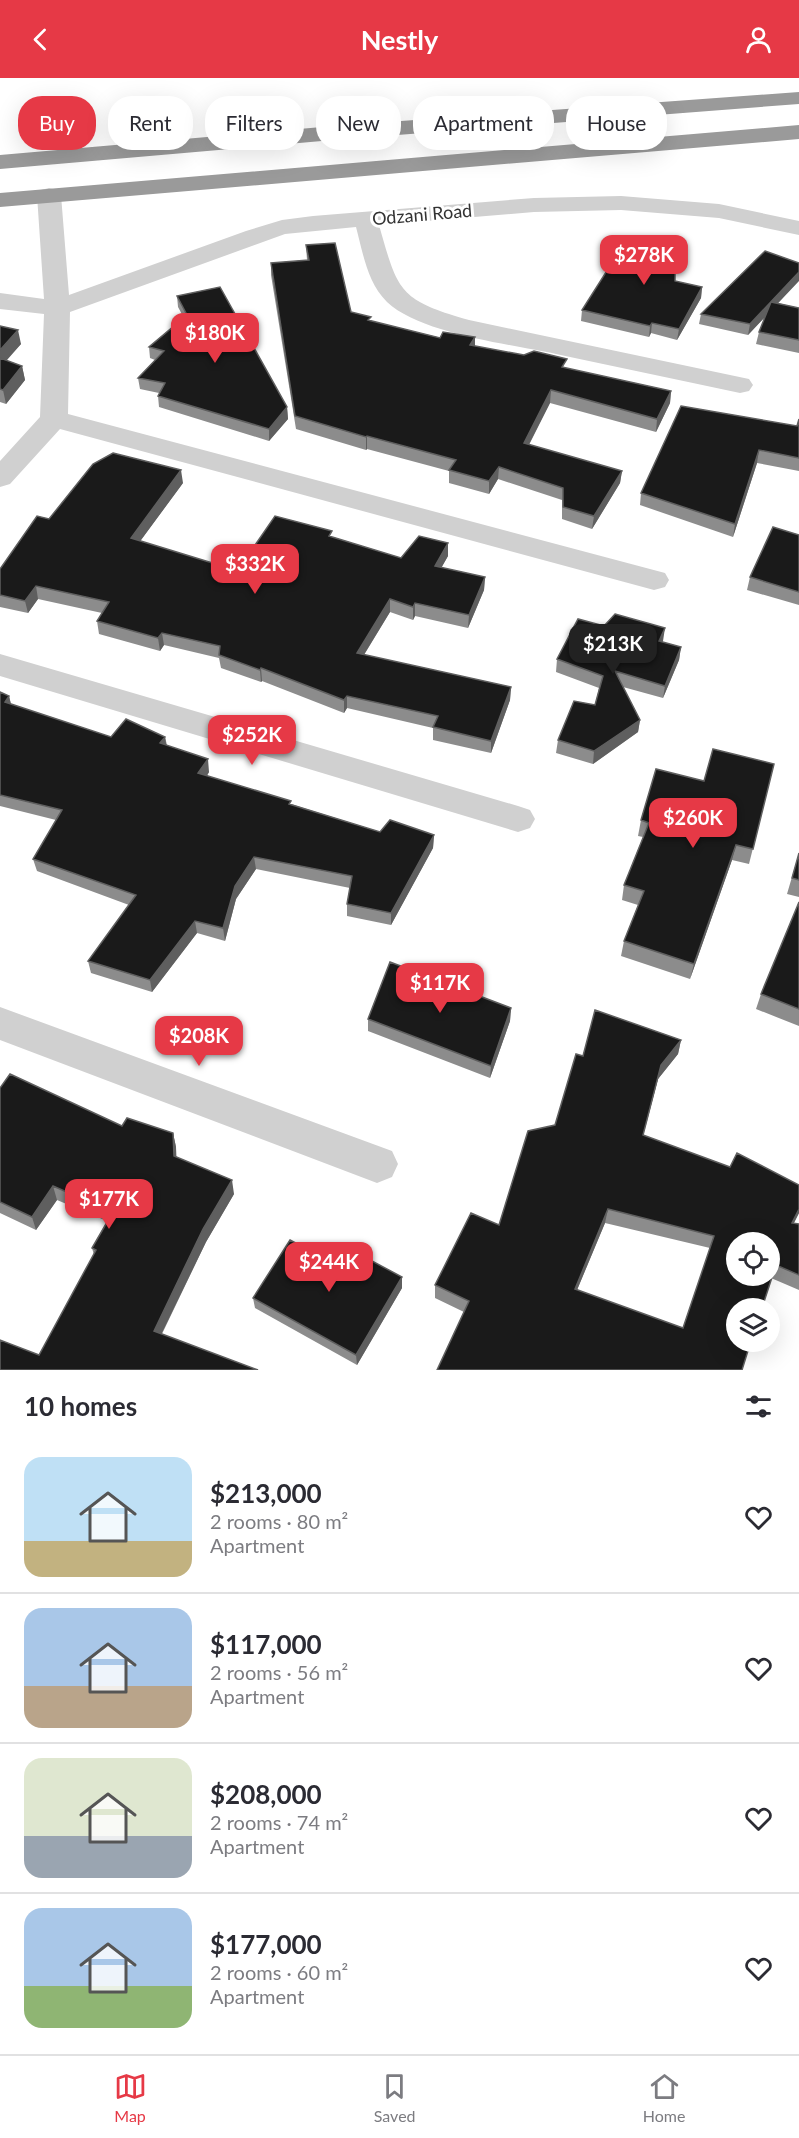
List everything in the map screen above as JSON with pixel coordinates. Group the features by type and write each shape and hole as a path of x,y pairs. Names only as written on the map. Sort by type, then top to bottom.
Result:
{"highway":[{"path":"0,162 333,133 799,98"},
{"path":"0,200 799,132"}],"street":[{"path":"0,478 54,419 57,308 49,195"},
{"name":"Odzani Road","path":"57,308 282,227 534,205 621,203 718,211 799,228"},
{"path":"366,219 386,285 399,299 424,314 464,327 740,385"},
{"path":"0,301 57,308"},
{"path":"54,419 654,580"},
{"path":"0,665 518,819"},
{"path":"0,1023 377,1164"}],"building":[{"path":"629,236 675,239 675,281 702,287 679,329 652,323 650,326 582,310"},
{"path":"335,243 351,312 371,317 368,320 440,338 443,332 475,337 470,345 524,355 534,351 567,359 562,367 671,391 657,419 551,390 524,443 622,471 594,516 563,507 563,488 499,467 489,481 449,470 456,460 295,416 271,263 309,260 306,245"},
{"path":"765,251 799,263 799,272 750,324 701,314"},
{"path":"220,287 287,407 269,429 158,396 165,383 138,378 164,351 149,347 187,315 177,296"},
{"path":"771,302 799,308 799,340 759,332"},
{"path":"0,326 18,330 0,350"},
{"path":"0,358 22,366 3,390 0,389"},
{"path":"681,406 797,426 799,419 799,458 759,450 735,524 641,493"},
{"path":"113,453 181,470 131,538 232,569 238,570 275,516 332,531 329,536 401,558 419,536 448,543 435,566 485,577 469,615 415,603 413,607 390,599 357,653 511,687 491,741 433,727 438,716 347,696 344,700 261,668 260,670 219,655 220,646 162,633 158,638 97,621 109,602 36,586 25,601 0,595 0,569 37,516 49,519 93,464"},
{"path":"773,527 799,535 799,592 750,577"},
{"path":"615,614 665,628 659,641 681,647 665,686 615,671 640,720 594,751 558,740 574,701 595,705 603,676 557,659 578,619 604,626"},
{"path":"0,692 9,696 5,702 111,737 126,719 165,737 160,743 208,759 198,773 291,801 289,804 380,832 390,820 434,835 391,913 347,904 352,876 254,857 235,886 223,928 195,921 150,980 88,961 136,895 33,859 62,810 0,795"},
{"path":"713,749 774,764 753,849 736,845 694,964 624,941 644,891 624,885 649,823 641,820 656,769 704,781"},
{"path":"799,853 799,880 792,878"},
{"path":"799,902 799,1009 761,994"},
{"path":"390,962 511,1008 491,1066 368,1019"},
{"path":"595,1010 681,1040 661,1065 643,1135 730,1167 737,1153 799,1185 799,1209 792,1223 799,1224 799,1275 780,1267 780,1232 726,1232 726,1286 769,1286 765,1298 726,1298 726,1352 748,1352 742,1370 437,1370 469,1301 435,1285 471,1213 499,1225 528,1131 555,1125 576,1054 583,1056","holes":["608,1209 714,1236 683,1328 575,1289"]},
{"path":"10,1074 122,1126 127,1118 173,1133 174,1156 232,1180 203,1229 154,1331 258,1370 0,1370 0,1340 39,1355 96,1250 92,1248 113,1212 53,1186 32,1217 0,1202 0,1088"},
{"path":"290,1240 331,1262 342,1245 402,1277 356,1355 253,1298"}]}
